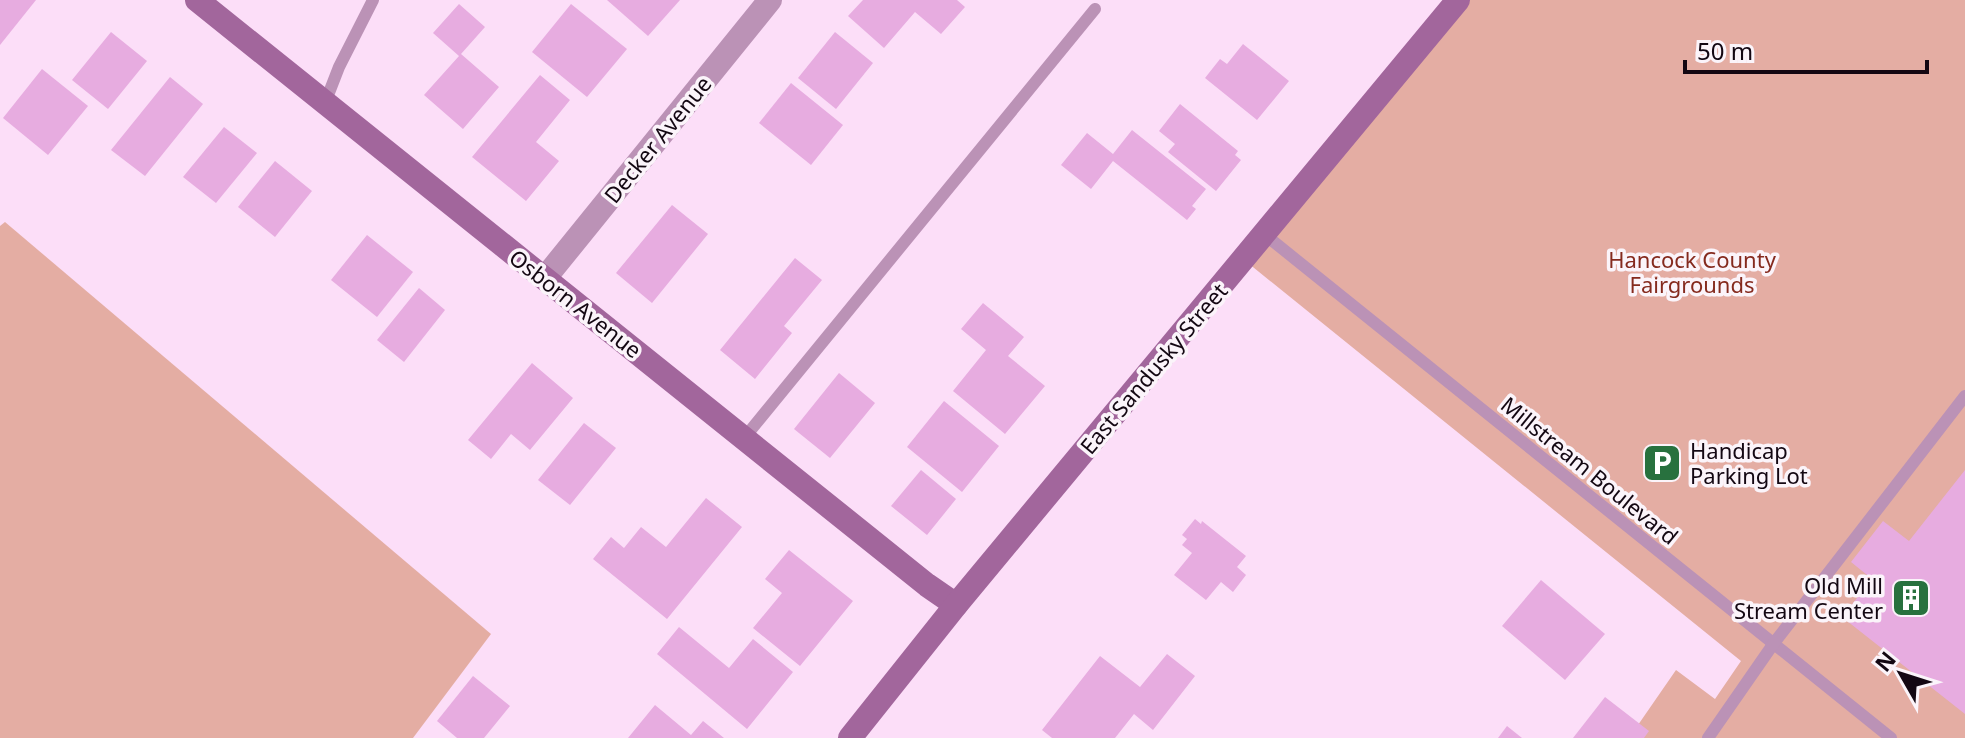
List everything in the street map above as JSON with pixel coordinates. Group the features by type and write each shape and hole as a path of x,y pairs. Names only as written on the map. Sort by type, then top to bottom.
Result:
{"main road":[{"name":"Osborn Avenue","path":"197,0 927,585 956,605"},
{"name":"East Sandusky Street","path":"850,738 956,605 1458,0"}],"street":[{"name":"Decker Avenue","path":"545,278 770,0"}],"lane":[{"path":"325,103 339,67 373,0"},
{"path":"745,437 1095,9"},
{"name":"Millstream Boulevard","path":"1264,234 1891,738"},
{"path":"1708,738 1774,643 1965,396"}],"green space":[{"name":"Hancock County Fairgrounds","path":"1457,0 1965,0 1965,738 1629,738 1676,670 1715,699 1741,661 1243,259"},
{"path":"5,222 491,634 413,738 0,738 0,226"}],"building":[{"path":"0,0 36,0 0,45"},
{"path":"607,0 680,0 648,36"},
{"path":"863,0 957,0 965,7 941,34 915,12 884,48 848,16"},
{"path":"459,4 485,27 461,54 499,87 463,129 424,95 459,56 433,33"},
{"path":"571,4 627,49 587,97 532,52"},
{"path":"111,32 147,61 108,109 72,80"},
{"path":"835,32 873,63 836,109 798,78"},
{"path":"1243,44 1289,81 1257,120 1205,78 1220,59 1227,64"},
{"path":"42,69 88,106 48,155 3,118"},
{"path":"540,75 570,100 536,142 559,161 526,201 472,157"},
{"path":"170,77 203,104 145,176 111,150"},
{"path":"791,83 843,125 811,165 759,123"},
{"path":"1180,104 1238,151 1235,155 1241,160 1216,191 1168,152 1175,144 1159,131"},
{"path":"224,127 257,153 216,203 183,177"},
{"path":"1132,130 1206,189 1192,206 1196,209 1187,220 1113,161 1091,189 1061,165 1087,133 1113,154"},
{"path":"275,161 312,191 275,237 238,207"},
{"path":"672,205 708,234 652,303 616,273"},
{"path":"367,235 413,272 377,317 331,280"},
{"path":"795,258 822,280 784,326 792,333 755,379 720,350"},
{"path":"419,288 445,310 404,362 377,340"},
{"path":"983,303 1024,337 1008,356 1045,386 1005,434 953,391 986,350 961,329"},
{"path":"532,363 573,398 530,450 511,434 491,459 468,440"},
{"path":"839,373 875,403 830,458 794,429"},
{"path":"944,401 999,446 962,492 907,447"},
{"path":"584,423 616,448 570,505 538,480"},
{"path":"921,470 956,499 927,535 891,506"},
{"name":"Old Mill Stream Center","path":"1965,470 1965,714 1842,617 1872,579 1851,562 1883,521 1909,541"},
{"path":"706,498 742,527 667,619 593,559 611,537 624,548 641,527 666,547"},
{"path":"1195,519 1201,524 1202,521 1246,556 1237,567 1246,575 1233,592 1221,582 1206,600 1174,575 1192,553 1182,545 1187,539 1182,535"},
{"path":"789,550 853,601 800,666 753,628 782,593 765,579"},
{"path":"1541,580 1605,634 1565,680 1502,626"},
{"path":"679,627 729,668 753,639 793,672 747,729 657,654"},
{"path":"1167,654 1195,676 1153,730 1134,714 1115,738 1052,738 1042,730 1100,656 1140,687"},
{"path":"473,676 510,706 484,738 457,738 437,721"},
{"path":"1605,697 1649,731 1644,738 1573,738"},
{"path":"655,705 691,735 703,721 724,738 628,738"},
{"path":"1507,726 1522,738 1498,738"}],"place":[{"name":"Handicap Parking Lot","path":"1662,463"},
{"name":"Old Mill Stream Center","path":"1911,598"}]}
